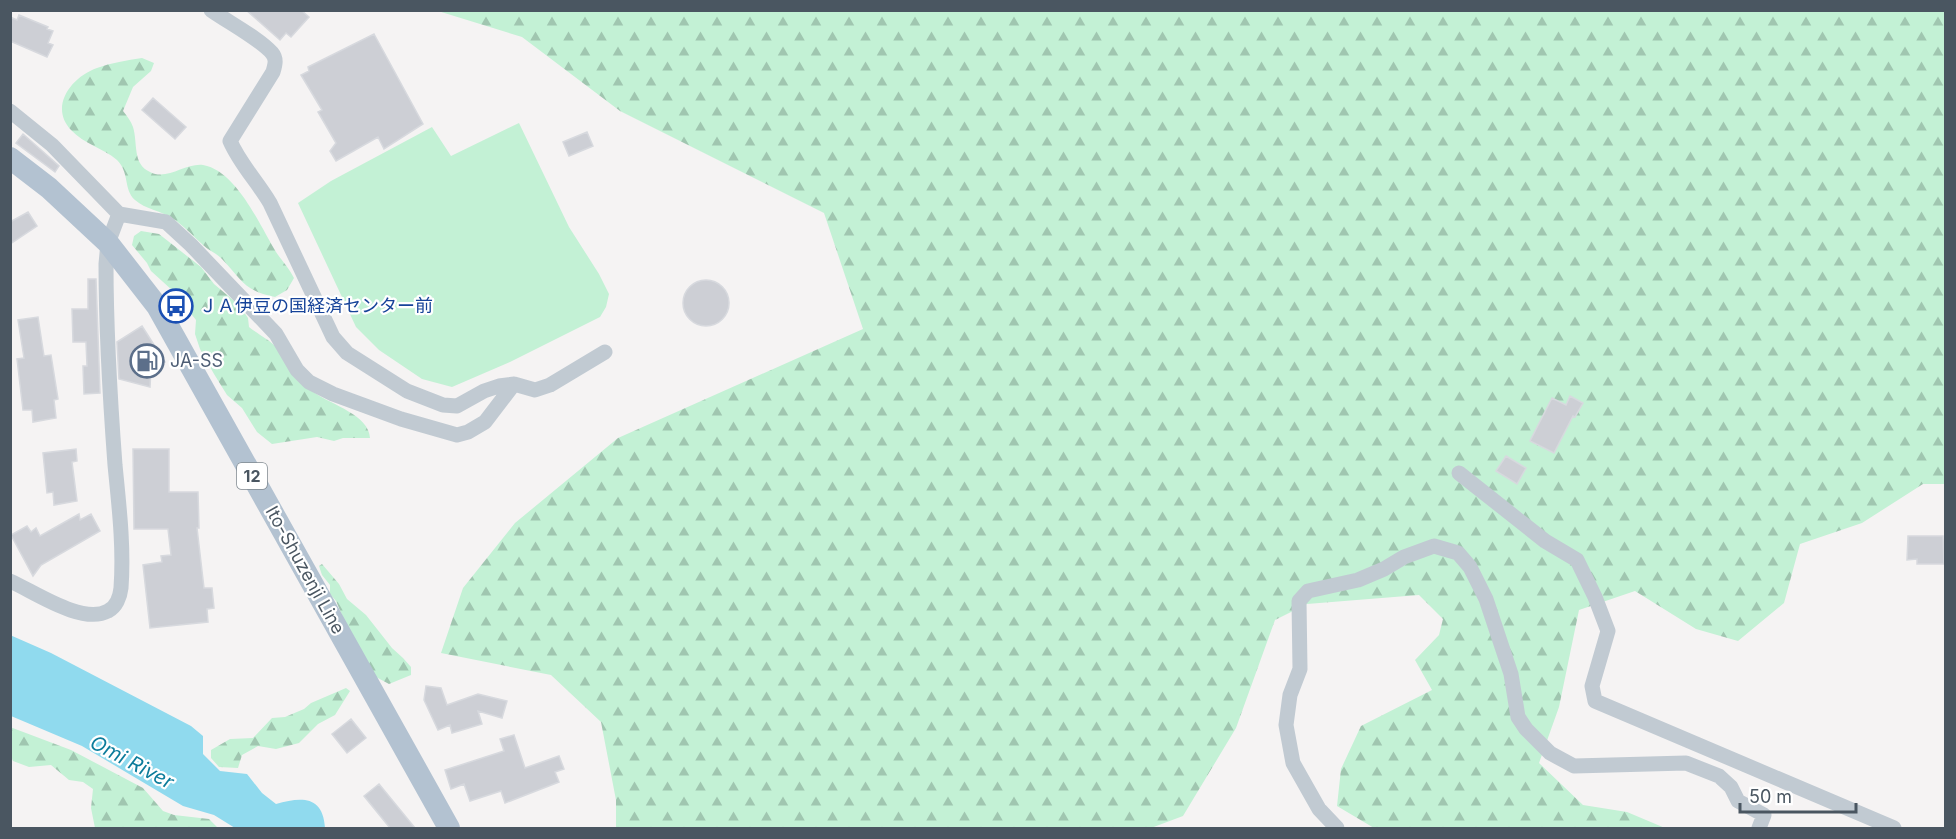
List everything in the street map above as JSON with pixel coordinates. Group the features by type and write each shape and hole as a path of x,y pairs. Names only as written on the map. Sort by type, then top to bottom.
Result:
{"main road":[{"name":"Ito-Shuzenji Line","path":"10,158 49,188 108,243 156,306 449,828"}],"street":[{"path":"211,10 257,42 272,54 276,61 273,72 230,141 239,161 258,183 270,202 333,337 347,354 407,391 442,405 457,406 484,391 514,384 535,390 550,385 605,352"},
{"path":"10,111 52,145 119,214 166,222 276,334 297,370 309,382 333,394 401,419 457,435 485,423 514,384"},
{"path":"10,581 72,611 94,615 108,611 117,602 121,590 121,518 115,464 106,301 108,243 119,214"},
{"path":"1458,473 1545,541 1577,560 1608,631 1592,686 1595,701 1894,828"},
{"path":"1337,828 1319,809 1293,764 1286,725 1290,695 1300,669 1299,601 1308,591 1358,580 1404,557 1434,546 1458,553 1470,567 1486,599 1511,674 1518,717 1526,729 1550,753 1574,766 1686,763 1701,768 1719,776 1731,787 1738,801 1764,815 1759,828"}],"green space":[{"path":"438,11 1945,11 1945,484 1923,484 1862,523 1800,544 1784,603 1738,641 1696,629 1635,591 1579,610 1559,707 1539,763 1583,805 1627,812 1665,828 1374,828 1337,806 1341,769 1361,726 1432,690 1415,660 1439,635 1443,619 1419,595 1307,604 1275,620 1236,728 1183,816 1151,828 616,828 616,800 601,722 551,675 441,653 463,588 515,523 618,438 863,329 824,213 620,111 522,37"},
{"path":"142,58 154,63 151,71 133,87 123,111 133,127 140,164 156,174 203,165 215,169 226,177 246,201 294,278 287,290 275,297 249,288 221,258 205,247 184,227 168,216 143,206 135,200 129,191 124,170 117,160 76,135 65,121 62,112 63,103 66,94 79,78 102,66"},
{"path":"519,123 569,227 609,294 606,307 600,317 510,362 452,387 422,379 379,350 356,327 298,203 331,181 432,127 451,156"},
{"path":"141,231 159,234 201,267 214,284 239,305 248,318 249,327 278,349 305,384 315,393 357,417 368,430 370,438 343,438 334,441 317,437 272,444 257,432 242,408 227,395 200,349 195,334 196,320 173,291 151,271 132,245 134,236"},
{"path":"322,564 339,584 347,599 366,615 392,648 411,667 411,675 389,684 376,677 350,634 336,601 330,594 330,585 322,575 319,566"},
{"path":"346,688 350,691 335,715 318,724 299,743 276,749 258,746 242,755 238,768 219,767 211,758 211,750 230,739 253,738 272,718 285,717"},
{"path":"10,727 71,750 143,788 163,811 174,815 209,819 218,828 95,828 91,808 93,789 83,782 69,780 51,765 29,767 13,761"}],"water":[{"name":"Omi River","path":"10,635 51,653 191,726 203,736 203,754 220,771 247,774 262,793 276,804 302,800 315,804 320,809 325,828 235,828 214,815 183,806 82,746 11,716"}],"building":[{"path":"246,10 301,10 309,17 291,37 286,33 280,40"},
{"path":"19,15 53,31 48,43 53,45 47,57 10,41 10,17 17,20"},
{"path":"374,34 423,124 384,149 378,137 336,161 330,151 336,143 318,112 322,110 301,75 309,71 308,67"},
{"path":"153,98 186,127 175,139 142,110"},
{"path":"587,132 593,146 569,156 563,142"},
{"path":"23,134 59,166 55,172 16,143"},
{"path":"28,212 37,226 10,244 10,222"},
{"path":"88,279 96,279 100,393 84,394 83,366 87,366 86,342 73,342 72,309 88,309"},
{"path":"706,280 722,287 729,303 722,319 706,326 690,319 683,303 690,287"},
{"path":"38,317 44,356 51,355 58,399 54,400 56,418 33,422 32,410 23,410 17,359 24,358 18,320"},
{"path":"142,326 165,362 151,369 150,387 119,379 117,342"},
{"path":"1570,396 1583,403 1575,417 1573,416 1554,453 1530,441 1552,398 1566,405"},
{"path":"76,449 77,461 72,462 77,501 54,505 53,492 47,493 43,453"},
{"path":"133,449 169,449 169,492 198,492 199,528 197,528 204,588 212,588 214,608 207,609 208,622 150,628 143,565 162,562 161,556 171,555 168,529 134,529"},
{"path":"1506,456 1526,468 1517,484 1496,471"},
{"path":"79,514 80,520 91,514 100,531 41,565 33,576 11,535 27,526 31,532 36,528 40,536"},
{"path":"1908,536 1943,536 1944,564 1917,564 1917,559 1907,560"},
{"path":"426,686 441,688 447,705 478,694 507,701 502,718 478,711 482,724 452,733 450,725 438,730 424,700"},
{"path":"351,719 366,738 347,753 332,734"},
{"path":"514,735 525,768 559,756 564,769 555,772 559,782 505,803 501,791 470,801 464,784 451,789 445,770 504,751 500,739"},
{"path":"379,784 415,828 390,828 364,796"}],"place":[{"name":"ＪＡ伊豆の国経済センター前","path":"176,306"},
{"name":"JA-SS","path":"147,361"}]}
